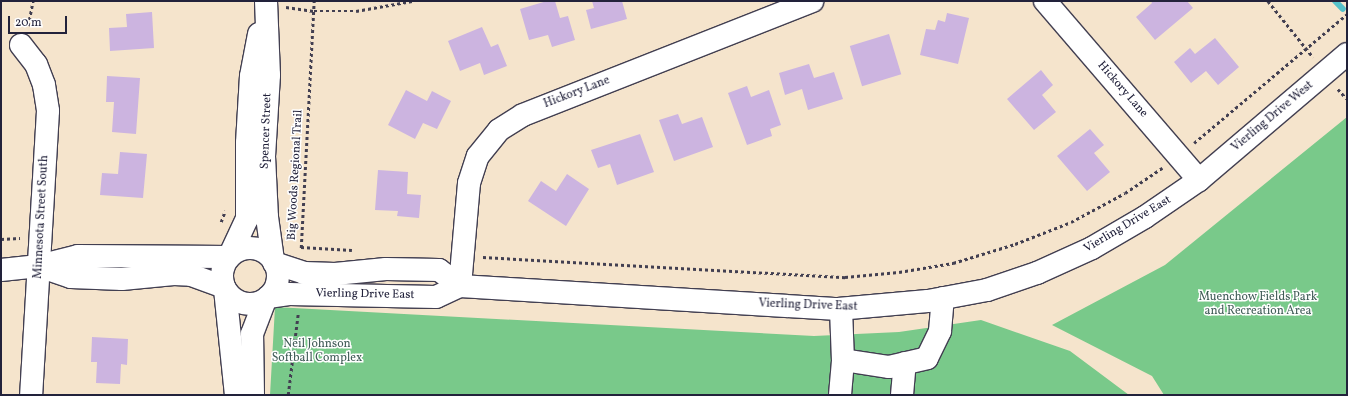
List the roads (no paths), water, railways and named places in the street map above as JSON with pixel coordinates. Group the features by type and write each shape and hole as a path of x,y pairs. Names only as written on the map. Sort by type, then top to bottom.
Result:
{"street":[{"name":"Hickory Lane","path":"460,286 469,183 478,156 499,130 523,115 812,1"},
{"name":"Hickory Lane","path":"1045,1 1199,180"},
{"name":"Spencer Street","path":"230,256 247,219 246,144 251,76 272,3"},
{"name":"Spencer Street","path":"272,3 264,156 267,217 274,261"},
{"name":"Minnesota Street South","path":"21,45 36,64 44,85 48,111 32,395"},
{"name":"Vierling Drive West","path":"1199,180 1347,54"},
{"name":"Vierling Drive East","path":"266,298 303,283 436,297 460,286 841,309 943,298 987,290 1044,270 1092,248 1132,225 1199,180"},
{"path":"1,270 39,266 78,256 230,256 243,249 258,249 274,261 278,279 276,288 266,298 252,334 253,395"},
{"path":"230,256 222,272 236,395"},
{"name":"Vierling Drive East","path":"274,261 303,283"},
{"path":"39,266 71,277 122,279 174,274 191,276 225,288 234,299 246,304 266,298"},
{"path":"843,360 889,367 927,358 940,331 943,298"},
{"path":"840,395 843,360 841,309"},
{"path":"902,395 905,364"}],"waterway":[{"path":"1335,1 1343,9"}],"park label":[{"name":"Muenchow Fields Park and Recreation Area","path":"1258,305"},
{"name":"Neil Johnson Softball Complex","path":"317,352"}]}
